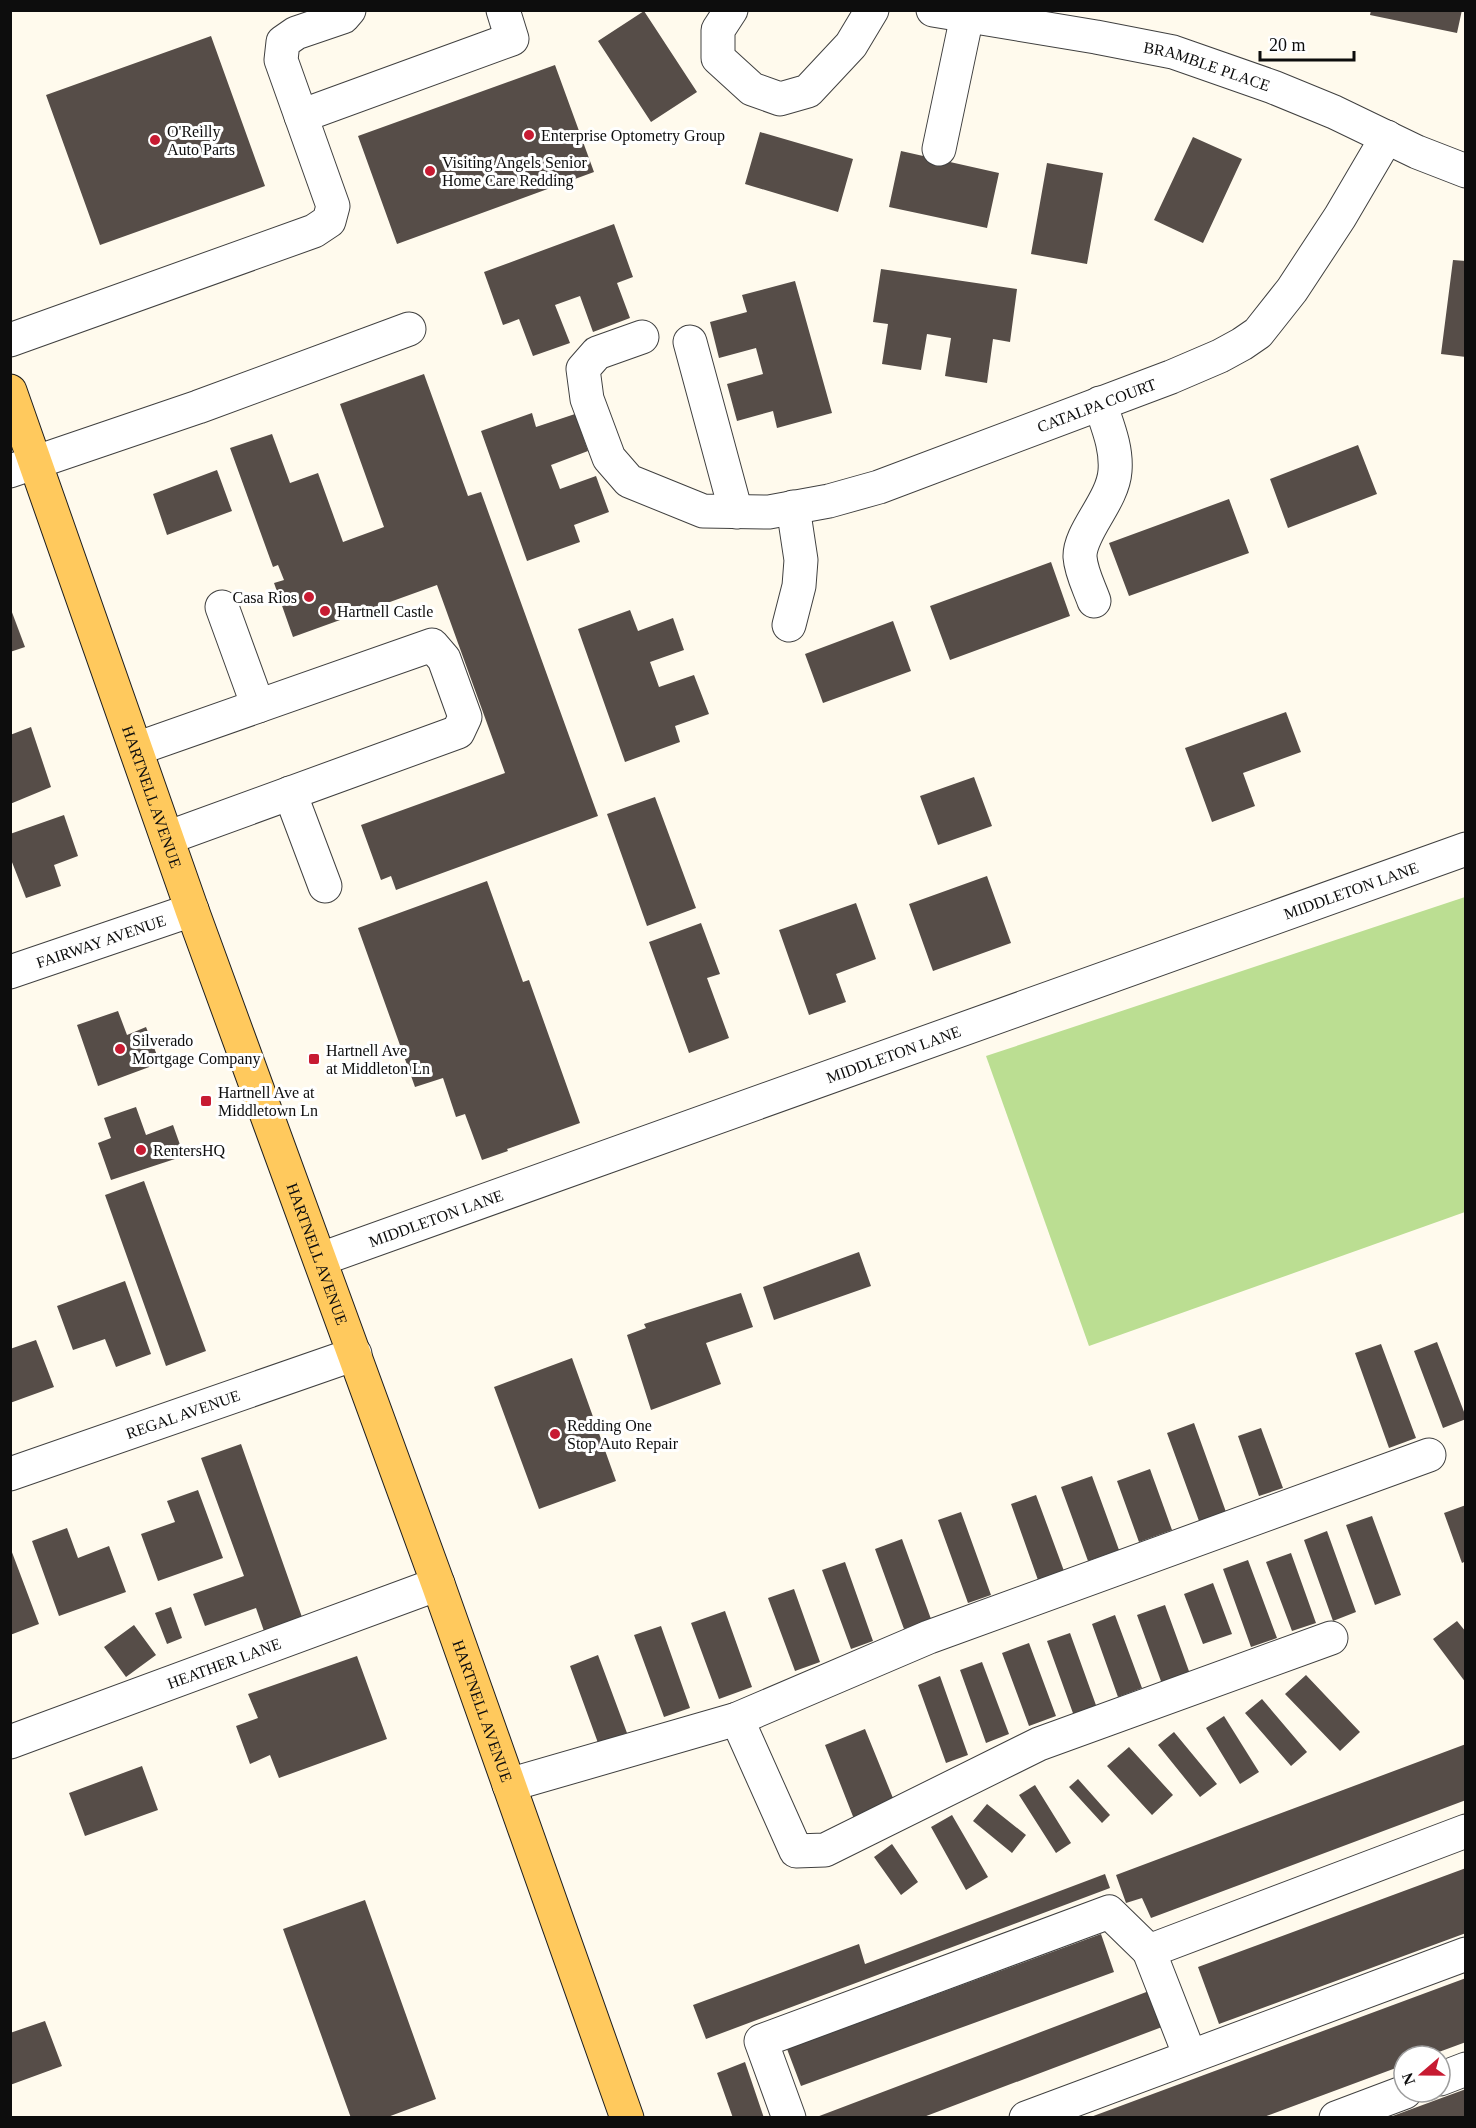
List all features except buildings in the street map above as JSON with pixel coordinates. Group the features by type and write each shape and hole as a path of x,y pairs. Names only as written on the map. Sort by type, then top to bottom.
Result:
{"main road":[{"name":"HARTNELL AVENUE","path":"10,391 23,467 136,749 438,1584 627,2118"}],"street":[{"path":"10,340 314,231 329,221 333,206 281,60 283,42 296,33 343,17 349,10"},
{"path":"301,116 512,39 503,10"},
{"path":"730,10 718,30 718,57 752,89 780,99 808,91 851,45 872,10"},
{"name":"BRAMBLE PLACE","path":"933,10 1173,52 1273,87 1334,112 1417,152 1466,171"},
{"path":"939,149 967,16"},
{"name":"CATALPA COURT","path":"642,337 597,353 582,369 587,399 609,458 629,481 703,511 769,512 829,501 879,486 1100,403 1220,356 1242,344 1258,333 1292,290 1340,217 1387,137"},
{"path":"23,467 198,407 409,329"},
{"path":"690,342 736,512"},
{"path":"1094,601 1080,555 1084,539 1108,498 1116,472 1115,448 1100,403"},
{"path":"789,625 799,586 801,560 793,507"},
{"path":"222,607 258,706"},
{"path":"136,749 432,645 444,658 465,717 458,732 167,838"},
{"path":"290,793 325,886"},
{"name":"MIDDLETON LANE","path":"321,1259 1466,849"},
{"name":"FAIRWAY AVENUE","path":"10,972 192,909"},
{"name":"REGAL AVENUE","path":"10,1474 354,1354"},
{"path":"509,1785 736,1719 928,1637 1430,1455"},
{"name":"HEATHER LANE","path":"10,1742 438,1584"},
{"path":"736,1719 796,1851 825,1850 1039,1744 1331,1638"},
{"path":"1149,1951 1466,1830"},
{"path":"789,2118 761,2041 1109,1912 1149,1951 1191,2056"},
{"path":"1026,2118 1466,1954"},
{"path":"1336,2118 1392,2097"}],"green space":[{"path":"1465,897 1465,1212 1089,1346 986,1056"}],"place":[{"name":"Enterprise Optometry Group","path":"529,135"},
{"name":"O'Reilly Auto Parts","path":"155,140"},
{"name":"Visiting Angels Senior Home Care Redding","path":"430,171"},
{"name":"Casa Rios","path":"309,597"},
{"name":"Hartnell Castle","path":"325,611"},
{"name":"Silverado Mortgage Company","path":"120,1049"},
{"name":"Hartnell Ave at Middleton Ln","path":"314,1059"},
{"name":"Hartnell Ave at Middletown Ln","path":"206,1101"},
{"name":"RentersHQ","path":"141,1150"},
{"name":"Redding One Stop Auto Repair","path":"555,1434"}]}
